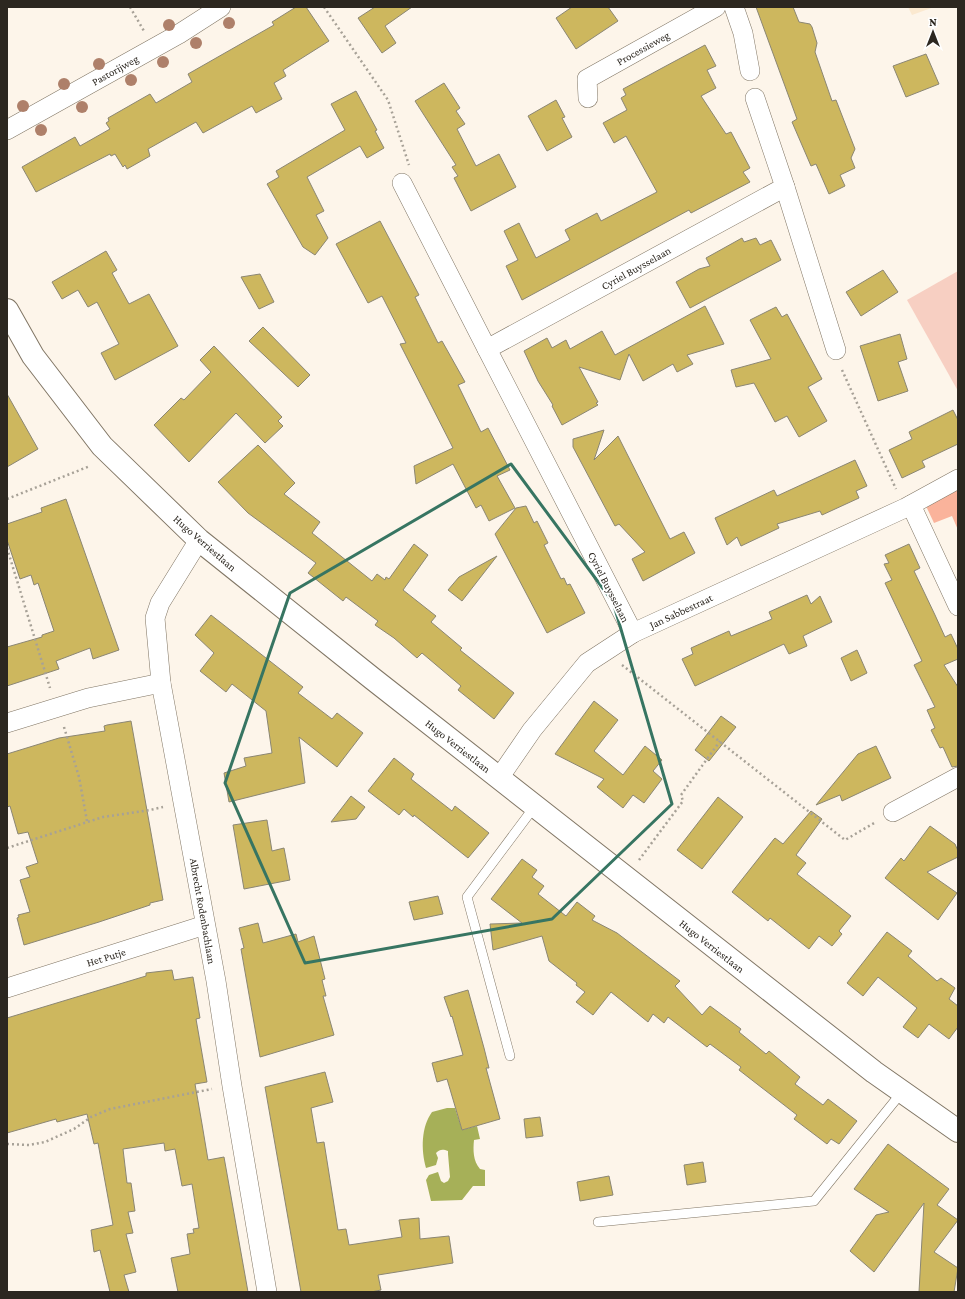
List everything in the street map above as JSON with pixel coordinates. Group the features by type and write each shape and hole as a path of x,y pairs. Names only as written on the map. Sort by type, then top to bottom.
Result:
{"street":[{"name":"Pastorijweg","path":"7,130 154,48 221,7"},
{"name":"Processieweg","path":"588,98 587,79 716,7"},
{"path":"734,7 743,33 750,71"},
{"path":"755,98 785,187 836,350"},
{"name":"Cyriel Buysselaan","path":"402,183 633,633"},
{"name":"Cyriel Buysselaan","path":"487,349 785,187"},
{"name":"Hugo Verriestlaan","path":"7,310 34,356 113,457 199,540 625,878 902,1092 958,1131"},
{"name":"Jan Sabbestraat","path":"498,778 532,730 587,663 605,651 633,633 908,506 958,479"},
{"path":"908,506 958,606"},
{"name":"Albrecht Rodenbachlaan","path":"199,540 160,602 155,618 160,683 183,801 268,1292"},
{"path":"7,723 88,698 160,683"},
{"path":"893,812 958,777"},
{"name":"Het Putje","path":"7,988 205,926"}],"lane":[{"path":"510,1056 467,897 535,806"},
{"path":"598,1222 814,1201 902,1092"}],"path":[{"path":"130,7 154,48"},
{"path":"324,7 388,100 409,163 402,183"},
{"path":"836,350 844,374 908,506"},
{"path":"7,499 113,457"},
{"path":"7,548 56,708 79,777 88,822"},
{"path":"605,651 845,840 893,812"},
{"path":"625,878 682,801 681,795 720,741"},
{"path":"7,848 103,817 150,810 183,801"},
{"path":"7,1144 29,1145 45,1142 74,1129 91,1117 110,1109 232,1086"}],"highlighted area":[{"path":"511,464 613,602 672,804 552,919 305,963 225,783 290,593"}],"shaded area":[{"path":"908,7 934,7 912,15"},
{"path":"958,271 958,391 907,300"},
{"path":"958,488 958,530 952,516 934,523 926,506"},
{"path":"447,1108 455,1108 462,1130 477,1126 480,1139 474,1140 474,1155 480,1169 485,1170 485,1186 473,1186 462,1200 431,1201 426,1180 429,1175 438,1172 441,1181 444,1183 448,1181 450,1177 448,1151 442,1150 437,1152 438,1158 436,1165 426,1168 423,1154 424,1132 428,1118 432,1112"}],"building":[{"path":"296,7 306,7 329,41 283,70 286,76 274,83 282,99 256,113 252,106 203,133 196,122 148,149 150,156 127,169 125,165 123,167 115,154 111,156 110,154 36,192 22,167 75,137 80,146 110,129 106,123 109,121 108,118 150,94 156,103 192,82 188,74 274,25 272,22"},
{"path":"375,7 412,7 385,26 396,43 382,53 358,18"},
{"path":"572,7 608,7 618,21 576,49 556,18"},
{"path":"756,7 793,7 799,22 810,24 812,27 817,43 815,52 832,101 836,100 855,149 851,158 855,168 840,175 845,186 829,194 816,164 811,166 792,122 797,119"},
{"path":"705,45 716,66 707,70 716,88 701,96 726,134 731,132 750,168 743,172 750,182 691,213 689,210 522,300 506,266 518,260 504,231 519,223 536,258 570,240 565,230 597,213 601,221 657,192 626,136 614,143 603,123 627,110 621,98 626,95 623,89"},
{"path":"926,54 939,84 906,97 893,66"},
{"path":"444,83 460,108 456,111 465,124 457,129 476,166 499,154 516,187 471,211 454,178 458,176 452,167 456,165 415,101"},
{"path":"356,91 377,130 375,131 384,148 367,158 360,146 307,177 324,211 316,215 328,238 315,255 303,247 267,184 279,177 276,171 345,130 331,104"},
{"path":"556,100 565,117 562,118 572,137 547,151 528,116"},
{"path":"380,221 419,295 415,297 438,343 442,341 465,382 458,385 481,432 488,428 510,470 497,476 515,508 489,521 481,505 476,508 453,464 416,484 414,466 453,448 400,344 406,343 382,296 368,303 336,244"},
{"path":"742,238 744,242 756,238 760,245 771,240 781,260 690,308 676,282 699,269 710,266 706,258"},
{"path":"106,251 117,270 112,273 129,304 149,294 178,346 115,380 101,353 119,344 97,302 88,307 78,290 62,299 52,282"},
{"path":"883,270 898,292 861,316 846,292"},
{"path":"260,274 274,302 259,309 241,277"},
{"path":"705,306 724,344 687,355 693,364 677,372 673,364 643,381 629,354 620,380 579,367 598,402 596,403 598,405 562,425 552,406 553,405 538,381 524,351 547,338 552,348 566,340 570,349 602,331 615,355"},
{"path":"776,307 782,317 787,314 822,379 808,387 827,421 799,437 787,416 775,422 754,383 736,387 731,370 771,359 750,320"},
{"path":"263,327 310,375 298,387 249,341"},
{"path":"900,334 907,359 898,362 908,391 878,401 860,346"},
{"path":"214,346 282,417 278,421 283,426 265,443 236,413 189,462 154,425 181,398 184,400 211,372 200,360"},
{"path":"7,394 38,449 7,467"},
{"path":"953,410 958,420 958,444 922,461 925,467 902,478 889,450 912,439 909,432"},
{"path":"604,430 594,460 618,436 670,539 684,532 695,553 643,581 632,559 645,552 619,524 615,526 573,447 573,439"},
{"path":"258,445 295,483 284,494 320,522 312,533 372,581 377,574 385,580 386,577 389,579 414,544 428,555 403,590 436,616 431,622 462,648 460,650 514,693 494,719 458,690 461,686 422,653 417,658 394,638 375,625 378,621 346,597 343,601 308,573 316,563 248,513 218,482"},
{"path":"855,460 867,486 856,491 859,498 822,515 820,511 777,524 779,528 741,546 737,537 727,545 715,518 774,490 777,496"},
{"path":"66,499 119,650 93,659 90,648 56,661 59,669 7,686 7,647 42,637 42,635 54,631 38,583 34,585 31,575 20,579 7,540 7,524 42,512 41,508"},
{"path":"526,506 534,523 537,521 548,543 544,545 561,579 564,578 567,585 570,584 585,613 547,633 495,534 516,508"},
{"path":"909,544 920,568 914,571 945,637 951,634 958,649 958,659 944,665 958,687 958,766 952,767 943,747 940,748 931,730 935,728 927,710 935,707 914,665 922,661 885,583 892,580 884,564 889,563 885,555"},
{"path":"497,556 462,601 448,590 459,577"},
{"path":"807,595 811,604 820,596 832,622 803,636 807,646 789,654 784,644 695,686 682,659 693,654 691,648 729,631 731,636 772,619 769,612"},
{"path":"211,615 303,687 298,693 332,719 337,713 363,733 337,767 299,737 305,783 229,802 224,773 246,766 244,758 272,753 266,711 232,684 226,692 200,671 214,653 195,635"},
{"path":"857,650 867,673 851,681 841,658"},
{"path":"594,701 618,720 594,751 623,775 645,746 662,760 653,771 662,779 644,803 633,795 623,808 597,787 604,779 555,754"},
{"path":"721,716 736,727 709,761 695,750"},
{"path":"131,721 163,900 150,903 150,905 99,922 24,945 17,918 19,917 18,915 30,912 20,880 30,877 26,867 38,863 28,832 18,834 10,806 7,807 7,754 59,738 105,731 104,726"},
{"path":"876,746 891,778 842,801 840,795 816,805 858,754"},
{"path":"394,758 414,774 411,779 452,811 455,806 489,833 468,858 414,815 413,817 404,809 399,815 368,791"},
{"path":"351,796 365,807 356,819 331,822"},
{"path":"718,797 743,817 702,869 677,850"},
{"path":"811,811 822,819 796,855 806,863 797,874 851,916 839,931 842,934 832,946 819,936 809,949 770,918 768,921 732,892 774,839 775,838 783,844"},
{"path":"267,820 272,851 284,848 290,880 244,889 233,825"},
{"path":"930,826 955,844 958,851 958,857 927,872 957,893 938,920 885,878 901,858 904,861"},
{"path":"522,859 537,870 532,877 544,886 538,894 566,916 577,902 595,916 592,920 617,933 680,981 675,986 702,1015 710,1006 741,1029 739,1032 766,1054 769,1051 800,1077 795,1084 823,1105 828,1099 857,1121 839,1144 831,1139 827,1144 794,1119 797,1115 739,1070 741,1067 710,1044 707,1047 668,1017 664,1023 653,1014 648,1022 611,992 593,1015 576,1002 585,992 576,985 577,983 549,961 542,936 493,950 490,924 522,923 491,899"},
{"path":"438,896 443,914 414,920 409,902"},
{"path":"258,923 263,943 296,934 298,942 314,936 325,979 322,980 326,996 323,996 334,1035 260,1057 241,949 244,948 239,928"},
{"path":"887,932 912,951 908,956 937,981 941,978 955,988 949,999 958,1006 958,1027 949,1039 929,1024 918,1038 903,1027 917,1008 878,977 863,996 847,983"},
{"path":"172,970 174,980 193,977 200,1018 196,1019 207,1082 195,1084 208,1160 224,1157 248,1292 178,1292 171,1258 190,1254 187,1234 194,1233 193,1229 199,1228 192,1184 182,1186 175,1149 165,1151 164,1143 123,1149 127,1183 131,1183 135,1211 128,1212 133,1233 126,1234 136,1272 124,1275 129,1292 110,1292 100,1250 94,1252 91,1230 113,1225 98,1143 94,1144 87,1114 57,1122 56,1119 7,1133 7,1018 146,976 146,973"},
{"path":"468,990 489,1068 486,1068 500,1119 462,1130 447,1079 437,1082 432,1063 463,1055 452,1016 451,1017 444,997"},
{"path":"325,1072 333,1102 311,1108 317,1143 324,1142 338,1230 346,1229 349,1245 402,1237 399,1220 419,1218 420,1239 449,1236 453,1263 378,1275 381,1290 371,1292 301,1292 265,1087"},
{"path":"540,1117 543,1136 526,1138 524,1119"},
{"path":"888,1144 949,1189 937,1205 958,1220 934,1252 958,1268 954,1292 919,1292 924,1203 874,1272 850,1251 876,1215 889,1212 854,1189"},
{"path":"703,1162 706,1182 687,1185 684,1165"},
{"path":"609,1176 613,1195 580,1201 577,1182"}]}
